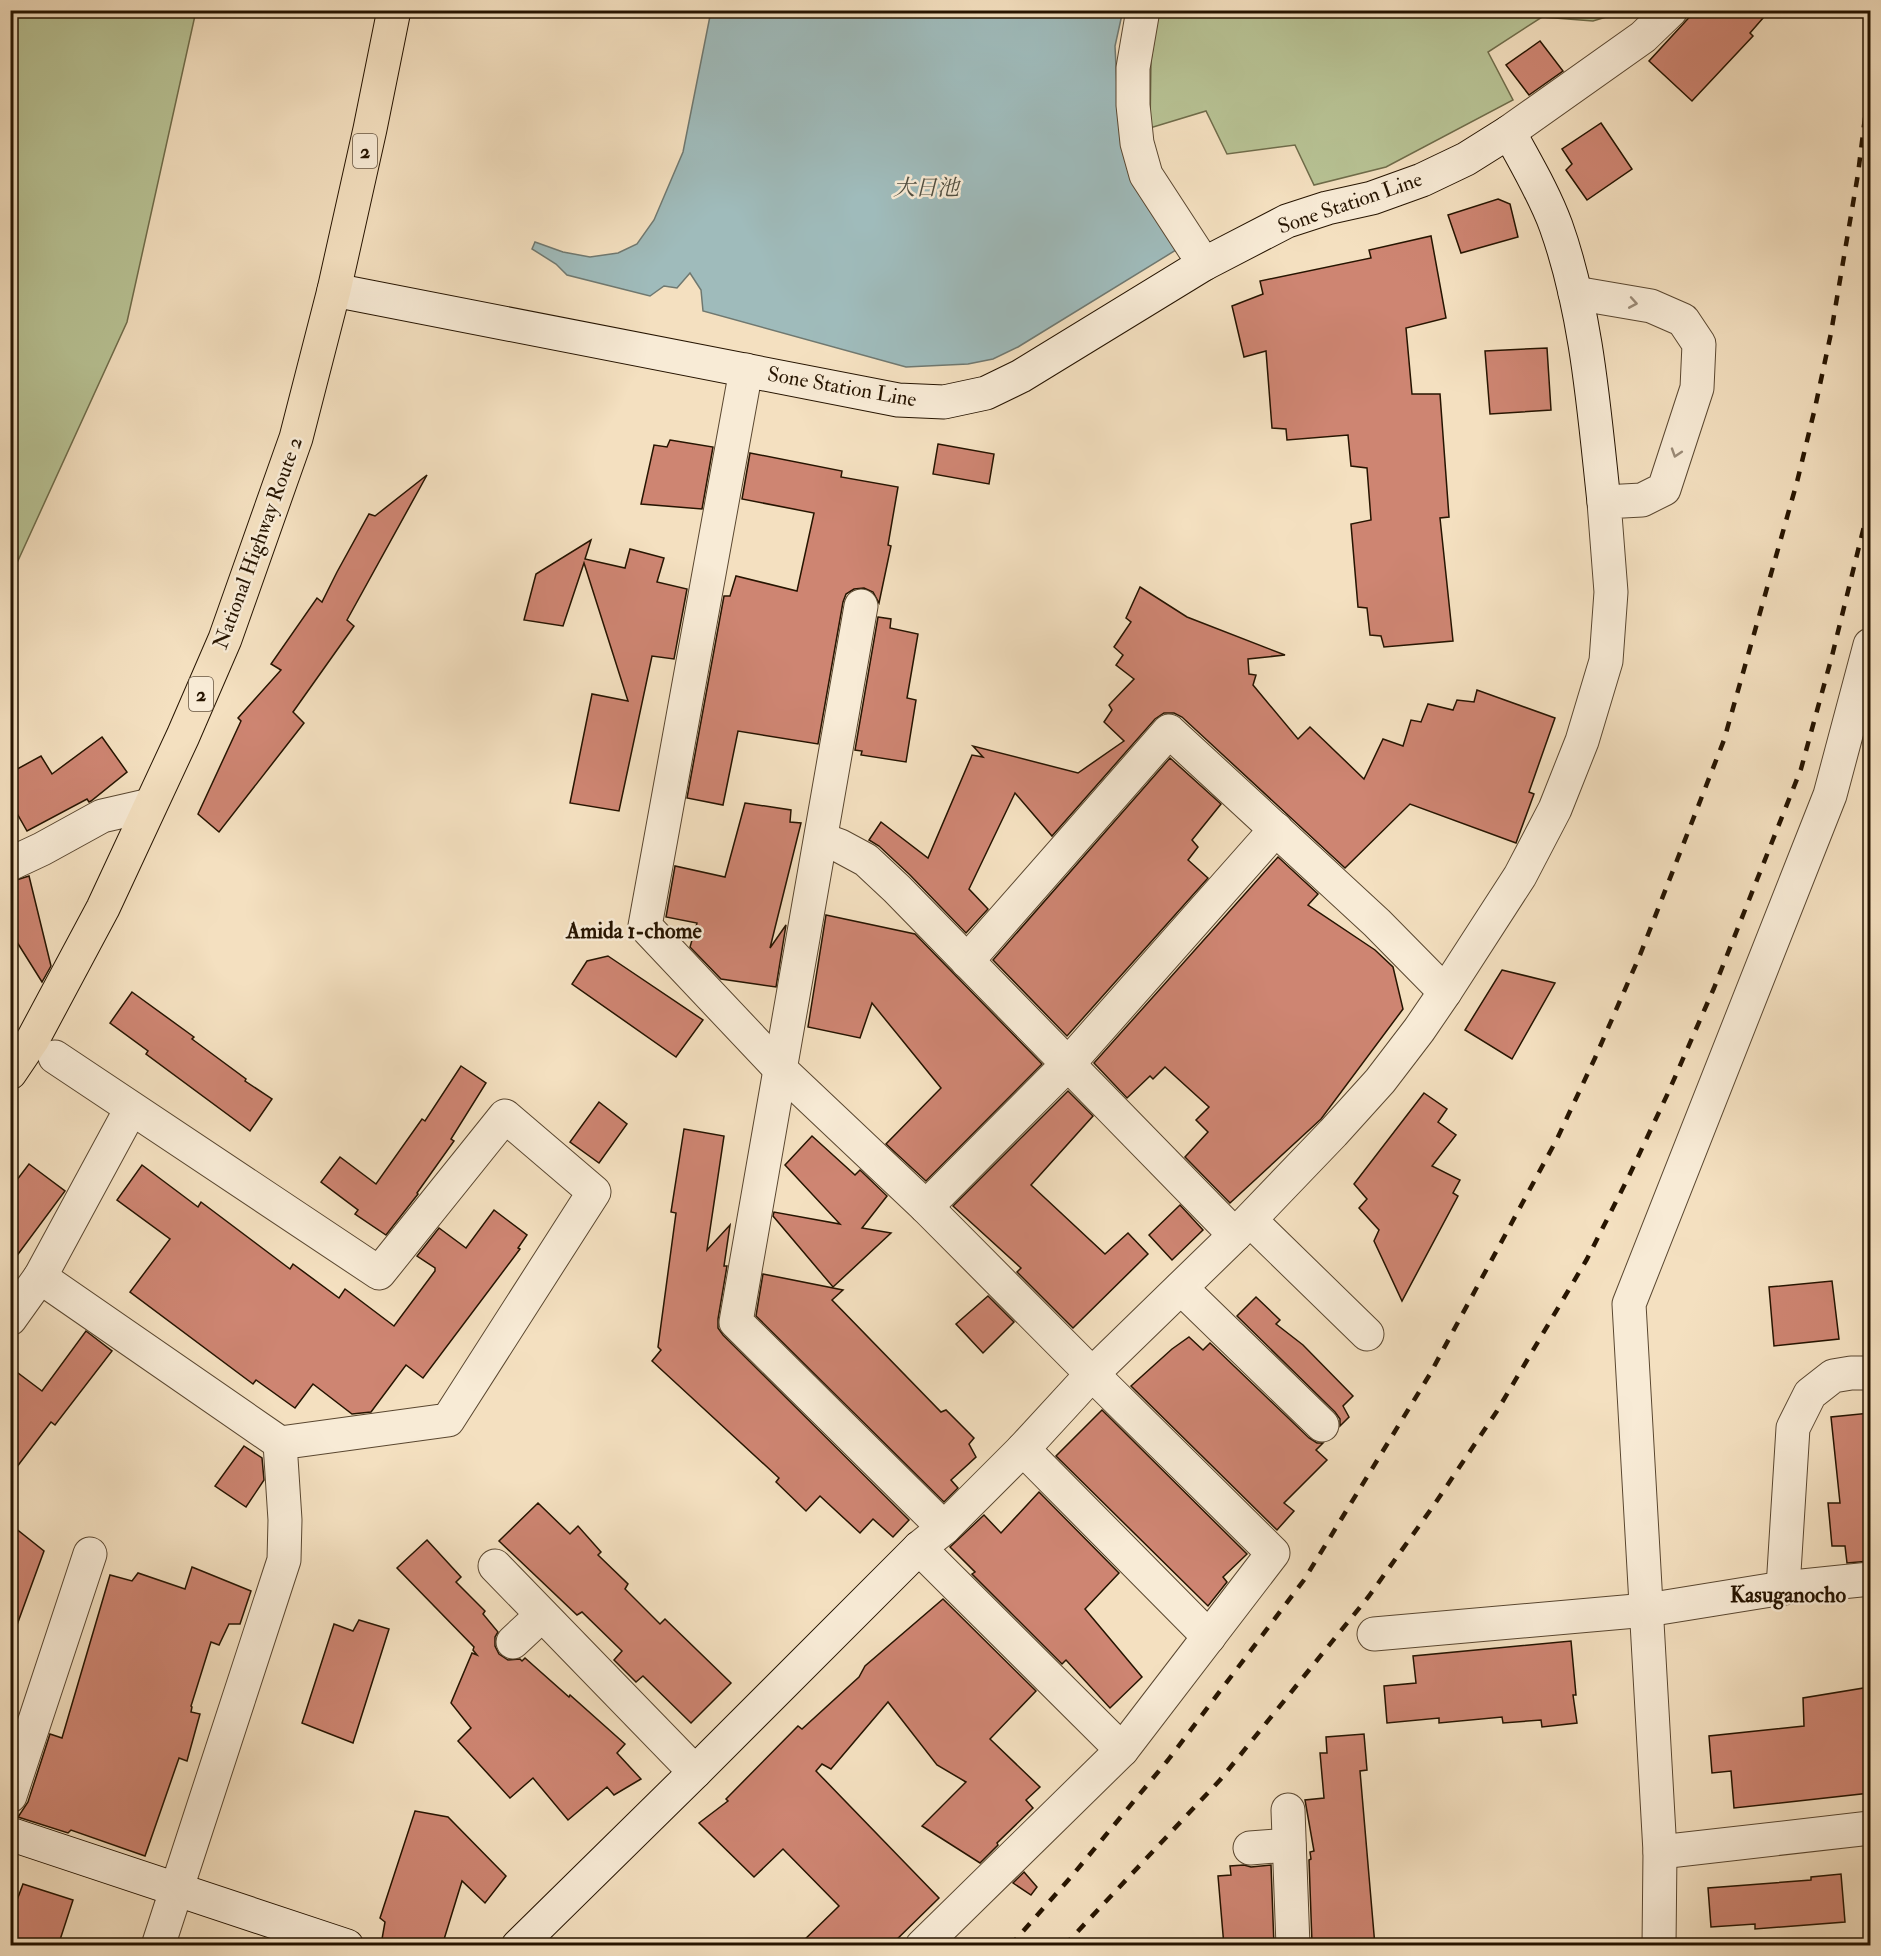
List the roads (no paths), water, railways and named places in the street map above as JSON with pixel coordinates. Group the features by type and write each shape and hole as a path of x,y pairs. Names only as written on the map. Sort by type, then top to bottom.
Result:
{"highway":[{"name":"National Highway Route 2","path":"10,1073 33,1039 103,908 183,736 225,639 296,438 334,290 394,10"}],"street":[{"path":"1143,10 1133,68 1133,105 1137,143 1146,175 1204,264"},
{"name":"Sone Station Line","path":"334,290 898,400 944,402 986,393 1021,376 1204,264 1287,221 1327,208 1372,198 1422,180 1466,159 1509,132 1643,37 1671,10"},
{"path":"518,1946 919,1548 944,1528 1023,1449 1092,1374 1243,1228 1380,1081 1445,992 1520,876 1555,809 1582,741 1606,661 1611,592 1605,502 1575,293 1555,226 1534,178 1509,132"},
{"path":"1575,293 1651,306 1683,320 1699,344 1697,388 1664,489 1642,500 1605,502"},
{"path":"746,370 645,926 780,1069 926,1207 1273,1553 1122,1750 922,1946"},
{"path":"861,606 736,1322 944,1528"},
{"path":"1659,1946 1660,1852 1629,1304 1830,795 1870,645"},
{"path":"967,961 1169,731 1377,923 1445,992"},
{"path":"10,864 102,816 150,805"},
{"path":"926,1207 1068,1064 1276,829"},
{"path":"821,839 866,860 1068,1064 1243,1228 1367,1334"},
{"path":"55,1057 379,1273 505,1116 594,1192 448,1420 280,1443 24,1300 131,1109"},
{"path":"1181,1288 1322,1425"},
{"path":"1783,1588 1793,1428 1810,1394 1833,1376 1870,1373"},
{"path":"158,1946 284,1560 285,1520 280,1443"},
{"path":"1023,1449 1209,1637"},
{"path":"919,1548 1122,1750"},
{"path":"10,1796 90,1554"},
{"path":"495,1566 695,1772"},
{"path":"1374,1634 1647,1610 1783,1588 1870,1579"},
{"path":"513,1642 542,1615"},
{"path":"1288,1810 1293,1946"},
{"path":"1660,1852 1870,1828"},
{"path":"10,1834 347,1946"},
{"path":"1250,1848 1289,1845"}],"water":[{"name":"大日池","path":"1123,10 1115,46 1118,108 1176,250 1018,347 993,359 968,364 906,367 703,311 701,290 690,273 677,288 664,286 650,296 567,275 556,264 532,249 535,242 563,252 590,257 618,253 637,244 654,220 683,152 711,11"}],"railway":[{"path":"1010,1946 1071,1877 1168,1760 1304,1580 1430,1374 1557,1139 1595,1058 1640,955 1724,740 1797,482 1831,333 1858,174 1870,77"},
{"path":"1064,1946 1220,1780 1369,1596 1497,1411 1587,1259 1668,1093 1714,988 1801,769 1870,502"}],"district":[{"name":"Amida 1-chome","path":"634,931"},
{"name":"Kasuganocho","path":"1788,1595"}]}
